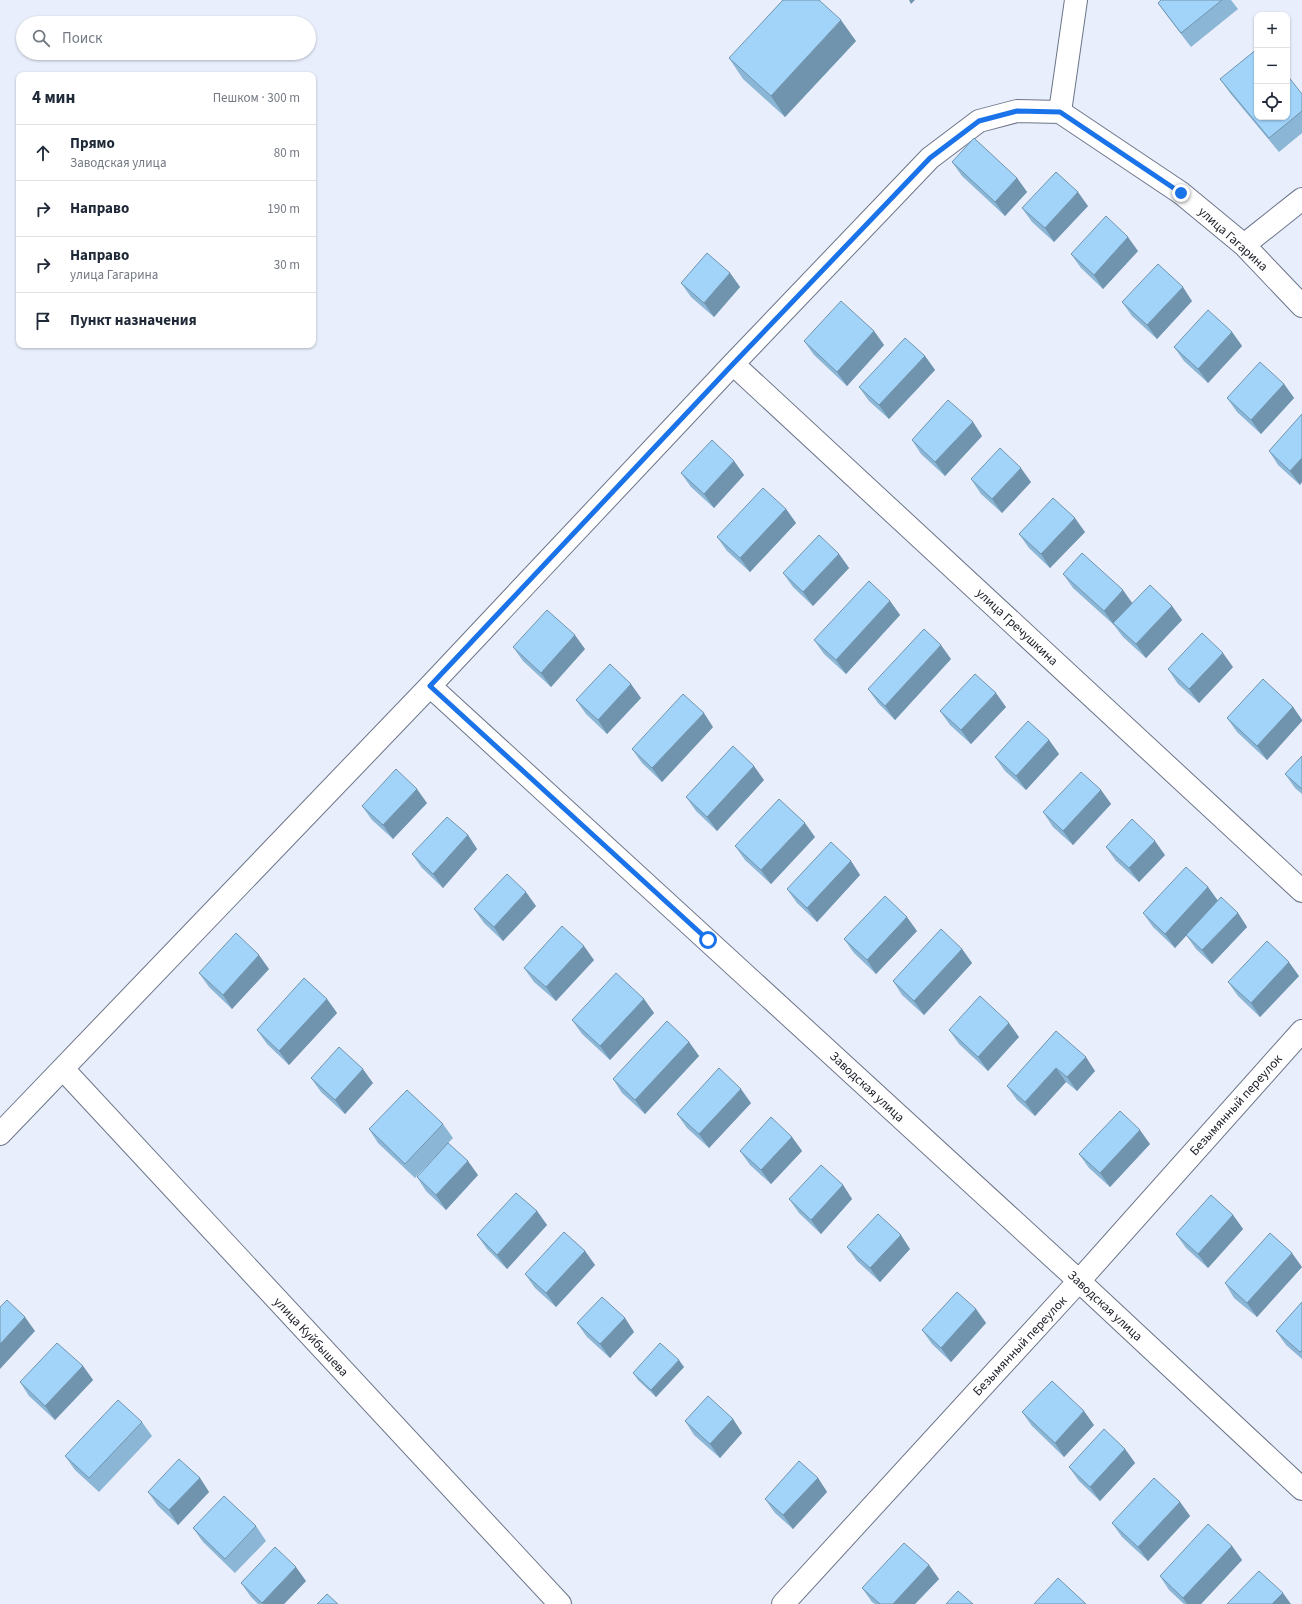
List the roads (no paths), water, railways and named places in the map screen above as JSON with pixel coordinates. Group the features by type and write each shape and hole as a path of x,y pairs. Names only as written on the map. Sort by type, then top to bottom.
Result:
{"street":[{"path":"0,1134 430,686 733,364 936,154 979,121 1017,111 1060,112 1076,0"},
{"name":"улица Гагарина","path":"1060,112 1181,193 1244,246 1302,306"},
{"path":"1244,246 1302,199"},
{"name":"улица Гречушкина","path":"733,364 1302,891"},
{"name":"Заводская улица","path":"430,686 1079,1281 1302,1489"},
{"name":"Безымянный переулок","path":"783,1604 1079,1281 1302,1031"},
{"name":"улица Куйбышева","path":"64,1069 560,1604"}]}
